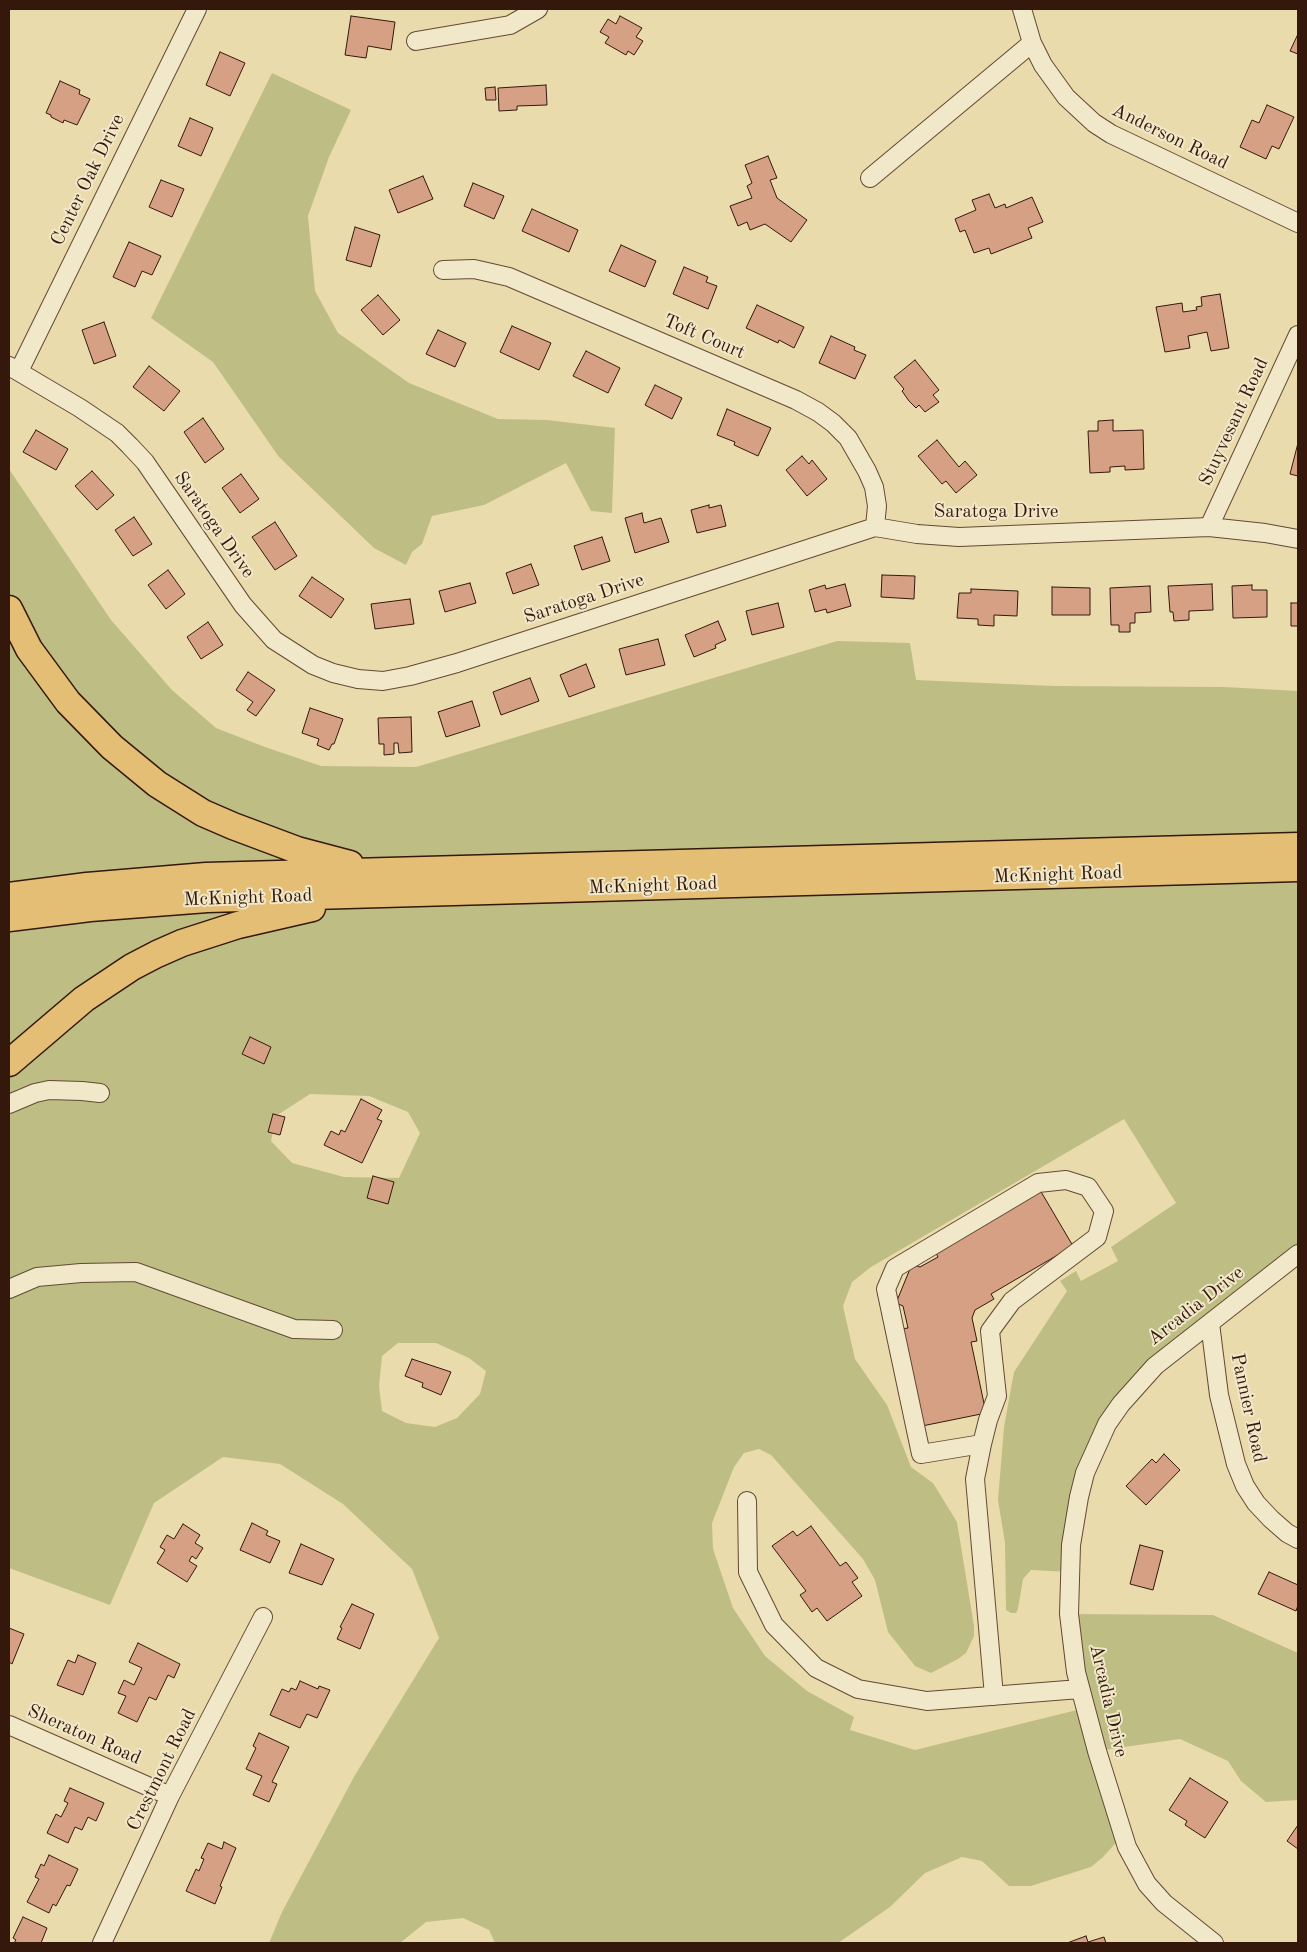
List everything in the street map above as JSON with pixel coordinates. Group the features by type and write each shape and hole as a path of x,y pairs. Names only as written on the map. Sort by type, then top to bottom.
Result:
{"highway":[{"path":"9,609 29,649 68,702 112,747 158,784 203,812 267,839 326,858 384,882"},
{"name":"McKnight Road","path":"9,918 148,902 207,899 384,882 1298,846"},
{"name":"McKnight Road","path":"9,896 88,886 196,877 384,882 1298,868"},
{"path":"9,1063 84,999 132,967 157,954 182,943 238,925 384,882"}],"street":[{"name":"Center Oak Drive","path":"14,369 197,9"},
{"path":"416,41 510,25 538,9"},
{"name":"Anderson Road","path":"1022,9 1032,43 1043,65 1066,97 1094,123 1111,134 1298,223"},
{"path":"870,178 1032,43"},
{"name":"Toft Court","path":"443,270 474,269 509,277 796,400 818,412 833,423 848,438 868,471 874,487 877,506 875,527"},
{"name":"Stuyvesant Road","path":"1209,527 1298,335"},
{"name":"Saratoga Drive","path":"14,369 80,408 117,433 130,446 145,462 243,606 274,640 313,665 333,673 358,679 383,680 410,676 456,663 875,527 910,533 959,537 1209,527 1265,532 1298,540"},
{"path":"9,1104 35,1093 49,1090 100,1093"},
{"path":"982,1444 921,1454 886,1289 895,1268 1038,1184 1066,1180 1088,1187 1104,1211 1097,1237 1012,1301 990,1331 997,1396 988,1420 974,1479 994,1696"},
{"name":"Arcadia Drive","path":"1214,1943 1164,1902 1147,1884 1134,1864 1123,1835 1076,1672 1069,1614 1071,1545 1085,1473 1107,1424 1138,1384 1155,1366 1298,1254"},
{"path":"9,1289 37,1278 81,1273 136,1272 294,1329 333,1330"},
{"name":"Pannier Road","path":"1210,1323 1219,1394 1236,1464 1245,1486 1256,1503 1287,1533 1298,1539"},
{"path":"747,1501 748,1572 774,1625 816,1668 858,1689 927,1702 1080,1689"},
{"name":"Crestmont Road","path":"102,1943 170,1796 263,1617"},
{"name":"Sheraton Road","path":"9,1725 170,1796"}],"green space":[{"path":"272,73 351,110 329,157 308,216 315,291 338,333 409,383 498,419 547,420 615,428 612,513 591,511 566,463 484,505 432,516 422,544 412,552 406,565 374,548 279,457 213,362 151,318"},
{"path":"9,469 111,620 172,690 216,728 321,766 416,767 837,641 910,643 916,680 1054,686 1224,687 1298,691 1298,846 9,896"},
{"path":"1298,868 1298,1254 1155,1366 1096,1448 1070,1572 1031,1570 1023,1579 1016,1613 1006,1610 1005,1543 998,1500 1004,1427 1014,1372 1067,1291 1060,1281 1076,1271 1081,1281 1118,1261 1111,1247 1176,1203 1124,1119 871,1267 852,1282 843,1306 855,1359 887,1405 911,1467 933,1483 957,1522 974,1626 974,1636 966,1653 931,1673 915,1666 888,1632 875,1580 863,1559 771,1455 759,1449 744,1453 734,1467 712,1523 713,1549 733,1608 765,1656 807,1691 854,1717 850,1730 915,1750 1085,1708 1069,1614 1213,1615 1298,1653 1298,1800 1266,1802 1241,1781 1228,1761 1180,1739 1097,1751 1123,1835 1091,1867 1031,1886 1009,1886 982,1861 962,1857 925,1873 890,1907 838,1943 495,1943 489,1930 463,1918 426,1922 400,1943 269,1943 282,1912 355,1775 439,1638 412,1569 343,1504 280,1464 223,1457 154,1503 110,1605 9,1568 9,918","holes":["310,1094 369,1096 408,1112 420,1133 399,1178 344,1177 292,1163 271,1141 276,1116","398,1343 436,1343 469,1358 486,1371 480,1394 457,1418 435,1427 406,1423 382,1411 379,1386 382,1356"]}],"building":[{"path":"351,16 395,22 391,50 368,46 366,58 345,55"},
{"path":"620,16 642,28 636,37 643,41 634,55 628,51 626,55 605,43 609,37 600,32 608,19 616,24"},
{"path":"1298,34 1298,54 1290,51"},
{"path":"220,52 245,63 230,96 206,85"},
{"path":"60,81 80,90 79,94 90,99 77,125 64,120 63,123 46,113"},
{"path":"546,85 547,105 517,106 517,110 499,111 498,88"},
{"path":"495,87 496,100 486,100 485,88"},
{"path":"1267,105 1294,117 1279,149 1272,146 1266,159 1240,147 1252,120 1259,123"},
{"path":"190,118 213,128 201,156 178,146"},
{"path":"768,156 777,178 770,180 777,198 807,220 791,242 765,224 750,230 747,222 738,226 730,206 752,198 747,186 752,183 745,165"},
{"path":"423,176 433,199 398,213 389,190"},
{"path":"161,180 184,189 172,217 149,207"},
{"path":"473,183 504,196 494,219 464,206"},
{"path":"989,194 995,208 1005,204 1006,208 1032,197 1043,222 1028,228 1032,238 991,254 989,248 974,253 965,230 960,232 955,219 976,210 972,200"},
{"path":"532,209 578,230 569,252 522,231"},
{"path":"355,227 380,235 371,267 346,260"},
{"path":"129,242 161,256 152,275 142,271 135,287 113,277"},
{"path":"621,245 656,261 645,287 609,271"},
{"path":"684,267 708,277 706,282 717,286 708,309 673,294"},
{"path":"1220,294 1229,348 1211,351 1207,332 1188,336 1190,348 1165,352 1156,307 1182,303 1183,312 1197,310 1196,307 1202,306 1201,297"},
{"path":"378,295 400,320 383,335 361,310"},
{"path":"757,305 804,327 794,348 779,340 778,343 746,328"},
{"path":"104,322 116,356 94,364 82,330"},
{"path":"512,326 551,343 539,370 500,352"},
{"path":"438,330 466,343 455,367 426,354"},
{"path":"831,336 855,347 854,350 866,355 855,379 819,363"},
{"path":"586,351 620,368 608,393 573,376"},
{"path":"915,360 939,390 933,395 939,402 925,412 919,405 916,408 909,401 902,391 904,389 894,377"},
{"path":"149,366 180,391 164,411 133,387"},
{"path":"655,385 682,398 672,419 645,405"},
{"path":"727,409 771,428 758,456 734,445 735,442 717,435"},
{"path":"203,418 224,449 205,463 184,432"},
{"path":"1113,420 1113,431 1143,430 1144,469 1125,470 1125,466 1110,467 1110,472 1090,473 1088,431 1098,431 1098,421"},
{"path":"36,430 68,449 56,470 23,452"},
{"path":"937,440 959,467 965,461 977,475 956,493 946,481 942,484 918,456"},
{"path":"1298,443 1298,476 1290,474"},
{"path":"802,456 809,464 812,460 827,479 807,496 786,470"},
{"path":"92,471 114,495 97,510 75,486"},
{"path":"241,474 259,499 240,513 222,488"},
{"path":"709,505 709,508 721,505 726,526 697,533 691,510"},
{"path":"642,513 644,523 661,518 669,542 635,553 625,518"},
{"path":"134,517 152,544 133,556 115,530"},
{"path":"275,522 297,556 275,570 252,537"},
{"path":"602,537 610,561 582,570 574,546"},
{"path":"531,564 539,585 513,594 506,573"},
{"path":"168,570 185,594 166,609 148,585"},
{"path":"882,575 915,576 914,599 881,597"},
{"path":"312,577 344,599 331,618 299,596"},
{"path":"470,583 476,603 445,612 439,591"},
{"path":"845,584 851,606 827,613 826,609 815,612 809,590 825,585 826,589"},
{"path":"1212,584 1213,610 1189,611 1189,620 1174,621 1173,612 1170,612 1168,586"},
{"path":"1252,585 1252,590 1267,590 1267,617 1233,618 1232,586"},
{"path":"1150,586 1151,612 1135,613 1135,623 1130,623 1130,632 1119,632 1119,625 1111,625 1110,588"},
{"path":"1052,587 1090,588 1090,615 1052,615"},
{"path":"971,589 1018,591 1017,616 994,615 994,626 978,625 978,619 957,618 959,593 971,593"},
{"path":"410,599 414,624 375,629 371,604"},
{"path":"778,603 784,627 752,635 746,611"},
{"path":"1291,603 1298,603 1298,626 1291,626"},
{"path":"718,621 726,640 715,645 716,648 694,657 685,635"},
{"path":"208,622 223,645 201,659 187,637"},
{"path":"658,639 665,665 626,675 619,649"},
{"path":"586,664 595,687 569,697 560,675"},
{"path":"248,672 275,690 256,716 247,710 253,702 236,690"},
{"path":"530,678 539,701 501,715 493,692"},
{"path":"472,701 480,726 446,737 438,712"},
{"path":"310,708 343,719 334,744 332,744 329,750 317,745 319,739 302,733"},
{"path":"411,717 412,752 399,753 398,743 394,743 394,754 384,755 384,744 379,744 378,718"},
{"path":"250,1037 271,1047 264,1064 242,1054"},
{"path":"361,1099 382,1110 377,1119 382,1121 362,1163 324,1145 331,1131 339,1135 341,1130 345,1132"},
{"path":"273,1114 285,1117 280,1135 268,1132"},
{"path":"373,1176 394,1182 388,1204 367,1198"},
{"path":"1040,1190 1073,1246 991,1294 994,1299 975,1310 972,1318 977,1341 971,1342 986,1413 922,1426 901,1329 908,1328 903,1306 896,1303 912,1264 920,1267 938,1257 935,1251"},
{"path":"412,1359 451,1372 441,1395 422,1387 423,1383 405,1376"},
{"path":"1164,1454 1180,1470 1146,1505 1126,1486 1152,1459 1156,1463"},
{"path":"252,1523 268,1531 266,1535 280,1541 270,1563 240,1550"},
{"path":"183,1524 200,1535 195,1543 203,1548 196,1559 192,1556 189,1561 197,1566 187,1582 157,1563 165,1550 160,1547 167,1535 174,1539"},
{"path":"811,1526 840,1566 846,1562 858,1578 852,1582 862,1596 827,1621 817,1608 812,1612 800,1595 806,1591 772,1546 793,1531 797,1536"},
{"path":"301,1544 334,1559 322,1585 289,1573"},
{"path":"1140,1545 1163,1551 1153,1590 1130,1584"},
{"path":"1269,1572 1298,1585 1298,1605 1296,1611 1258,1594"},
{"path":"352,1604 374,1614 360,1649 337,1639 342,1628 340,1627"},
{"path":"9,1628 24,1634 12,1664 9,1662"},
{"path":"138,1643 180,1664 174,1678 168,1675 156,1700 149,1697 137,1722 118,1713 126,1696 118,1693 124,1680 134,1685 142,1668 129,1662"},
{"path":"78,1655 96,1663 83,1695 57,1685 68,1660 75,1663"},
{"path":"300,1681 318,1689 319,1686 330,1690 317,1718 307,1714 300,1728 270,1715 282,1689 289,1692 291,1688 296,1690"},
{"path":"259,1733 289,1747 272,1782 277,1784 269,1802 253,1795 262,1776 246,1769 256,1748 253,1746"},
{"path":"1190,1778 1228,1802 1205,1838 1185,1825 1187,1821 1169,1810"},
{"path":"70,1788 104,1803 96,1821 88,1817 82,1830 75,1827 68,1843 47,1833 56,1814 61,1817 68,1803 64,1801"},
{"path":"1298,1825 1298,1849 1287,1841"},
{"path":"224,1842 236,1848 220,1886 222,1887 215,1904 186,1891 196,1869 199,1871 204,1859 201,1858 208,1843 222,1849"},
{"path":"49,1855 78,1869 70,1886 67,1885 56,1906 53,1904 49,1913 27,1902 39,1879 35,1877 41,1864 44,1866"},
{"path":"23,1917 47,1928 41,1943 14,1943 16,1940 13,1938"},
{"path":"1086,1936 1088,1942 1104,1937 1106,1943 1067,1943"}]}
